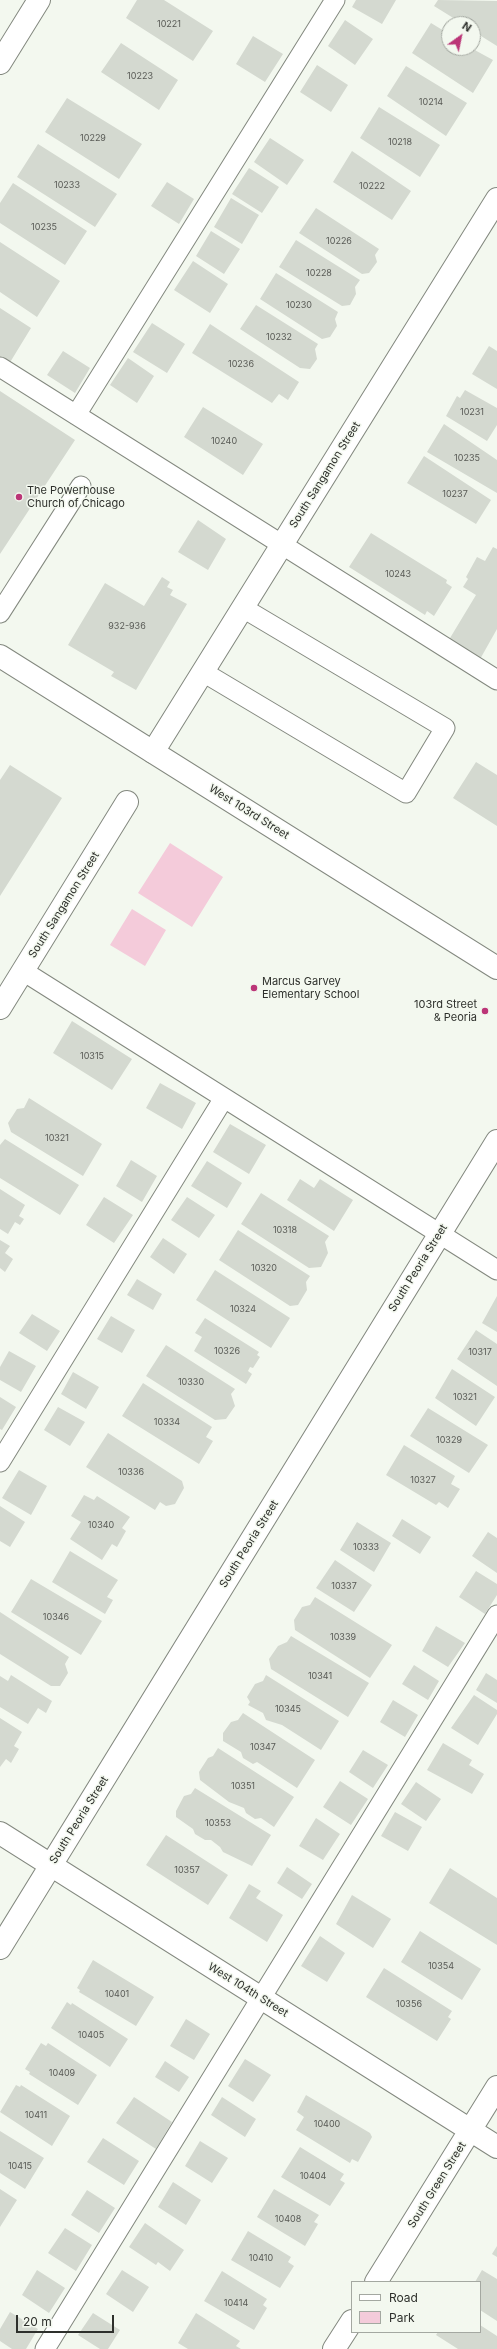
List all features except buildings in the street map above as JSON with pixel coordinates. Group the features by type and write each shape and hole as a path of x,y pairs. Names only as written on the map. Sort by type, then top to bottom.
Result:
{"street":[{"path":"0,63 39,0"},
{"name":"South Sangamon Street","path":"153,752 497,199"},
{"name":"West 103rd Street","path":"0,656 497,968"},
{"name":"South Sangamon Street","path":"0,1008 127,802"},
{"name":"South Peoria Street","path":"0,1948 497,1141"},
{"name":"West 104th Street","path":"0,1834 497,2147"},
{"name":"South Green Street","path":"377,2281 497,2087"},
{"path":"334,2349 351,2323"}],"lane":[{"path":"76,415 335,0"},
{"path":"0,367 282,545 494,672"},
{"path":"0,613 81,486"},
{"path":"203,672 406,793 444,728 243,608"},
{"path":"23,971 497,1270"},
{"path":"0,1462 224,1098"},
{"path":"45,2349 497,1615"}],"green space":[{"path":"170,843 223,877 192,927 138,893"},
{"path":"132,909 166,930 145,966 110,945"}],"place":[{"name":"The Powerhouse Church of Chicago","path":"19,497"},
{"name":"Marcus Garvey Elementary School","path":"254,988"},
{"name":"103rd Street & Peoria","path":"485,1011"}]}
